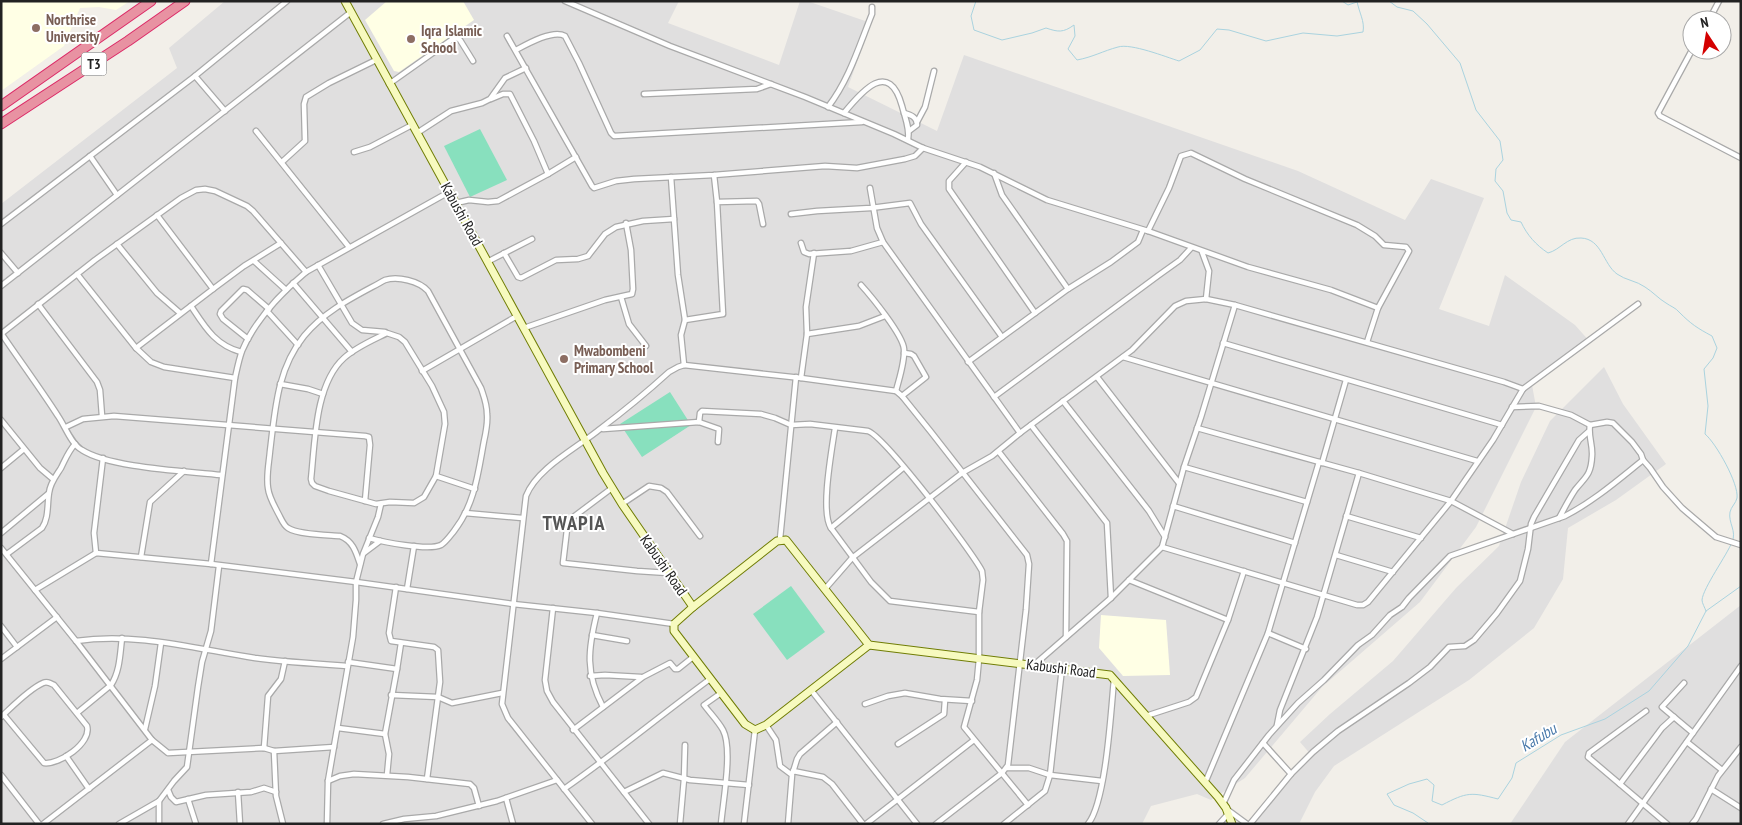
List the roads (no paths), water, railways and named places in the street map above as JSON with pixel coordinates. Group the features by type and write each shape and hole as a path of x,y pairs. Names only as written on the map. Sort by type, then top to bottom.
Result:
{"highway":[{"name":"T3","path":"1,106 151,1"},
{"name":"T3","path":"1,124 185,1"}],"main road":[{"name":"Kabushi Road","path":"345,1 612,488 668,573 693,607 780,539"},
{"path":"693,607 674,624 674,631 745,724 755,730 766,725 869,645 789,543 786,540 780,539"},
{"name":"Kabushi Road","path":"869,645 1106,674 1114,678 1205,783 1226,809 1232,824"}],"street":[{"path":"1,224 98,148 195,76 287,1"},
{"path":"565,1 670,46 772,84 908,140 923,148 994,173 1047,200 1146,230 1202,252 1255,269 1331,290 1378,308"},
{"path":"828,107 839,92 854,59 872,14 872,6"},
{"path":"1,286 351,12"},
{"path":"516,50 551,34 565,36 614,136 863,122"},
{"path":"507,36 594,188 624,180 714,176 825,166 857,168 915,156 923,148"},
{"path":"389,84 454,38 460,40 473,61"},
{"path":"282,162 305,141 304,104 306,97 376,60"},
{"path":"1687,60 1658,113 1677,126 1741,158"},
{"path":"490,99 505,78 526,68"},
{"path":"909,131 917,125 925,107 934,71"},
{"path":"195,76 226,111"},
{"path":"844,114 862,91 880,82 885,82 892,85 898,92 909,131 908,140"},
{"path":"644,94 757,90 772,84"},
{"path":"417,134 451,111 482,103 503,94 510,94 534,141 548,174"},
{"path":"904,113 913,117 917,122"},
{"path":"354,152 370,147 412,124"},
{"path":"256,131 349,247"},
{"path":"968,362 1068,289 1111,262 1138,242 1169,188 1182,156 1191,153 1246,179 1357,225 1375,236 1384,245 1406,246 1408,248 1409,252 1378,308 1367,342"},
{"path":"90,156 117,195"},
{"path":"456,203 470,200 498,201 576,157"},
{"path":"966,162 949,181 949,189 1035,313"},
{"path":"994,173 1002,195 1068,289"},
{"path":"685,320 723,314 714,176"},
{"path":"671,177 679,282 685,320 681,335 684,365"},
{"path":"870,188 878,228 883,242 1020,433"},
{"path":"221,475 132,464 103,458 82,450 75,444 66,427 1,333 157,215 191,192 205,189 215,191 250,208 306,272"},
{"path":"211,564 235,378 241,352 248,339 268,310 306,272 449,192"},
{"path":"717,202 757,201 763,224"},
{"path":"791,214 910,202 921,224 1002,337"},
{"path":"157,215 213,289"},
{"path":"504,253 518,277 521,278 556,260 578,259 588,256 605,234 626,223 674,218"},
{"path":"524,328 633,292 631,250 626,223"},
{"path":"488,262 532,238"},
{"path":"801,243 805,253 814,254 851,250 883,242"},
{"path":"136,348 213,289 281,243"},
{"path":"117,244 157,293 180,313"},
{"path":"994,397 1159,276 1180,260 1191,248"},
{"path":"1202,252 1209,271 1206,299"},
{"path":"1,253 18,273"},
{"path":"780,539 791,425 807,334 806,307 814,254"},
{"path":"254,261 286,290"},
{"path":"318,265 341,305 357,327 362,330 387,332 403,339 432,386 444,412 445,424 436,476 424,497 410,504 372,503 329,491 312,483 316,432 327,383 336,367 352,352 387,332"},
{"path":"78,274 146,359 160,366 235,378"},
{"path":"360,564 352,544 347,539 340,536 295,531 287,528 282,522 272,500 267,482 272,429 280,384 298,344 322,318 341,305 388,279 406,280 419,284 428,291 481,388 488,416 475,489 460,524 442,544 437,546 414,546 380,542 368,538"},
{"path":"293,283 352,352"},
{"path":"861,285 885,316 903,345 904,353 896,391"},
{"path":"248,339 223,319 220,314 243,290 247,290 268,310 298,344"},
{"path":"621,297 629,324 646,346"},
{"path":"825,589 852,558 962,473 998,452 1020,433 1123,357 1137,345 1166,313 1186,301 1206,299 1235,305 1504,382 1522,389"},
{"path":"38,304 97,382 100,390 102,416"},
{"path":"1162,546 1357,605 1363,605 1368,602 1451,501 1493,440 1522,389 1638,304"},
{"path":"1034,665 1111,598 1162,546 1179,483 1235,305"},
{"path":"191,306 217,340 226,347 241,352"},
{"path":"422,371 517,316"},
{"path":"807,334 859,326 885,316"},
{"path":"1223,343 1502,425"},
{"path":"902,396 926,377 914,356 904,353"},
{"path":"1123,357 1477,461"},
{"path":"592,824 508,718 502,704 512,604 526,496 529,487 536,478 601,429 669,372 684,365 798,377 896,391 902,396 1024,551 1028,560 1010,760 1007,768 1002,773 936,824"},
{"path":"1097,377 1179,483"},
{"path":"1205,783 1268,633 1346,380"},
{"path":"280,384 323,394"},
{"path":"1063,401 1149,511 1165,537"},
{"path":"1512,407 1540,406 1571,415 1590,425 1606,422 1613,423 1632,442 1667,493 1690,517 1716,537 1741,545"},
{"path":"699,422 700,413 703,411 761,414 791,425 810,424 872,433 903,468 929,499 982,571 983,580 979,612 979,659 972,701 964,727 1028,805"},
{"path":"66,427 79,420 102,416 128,416 362,435 369,438 370,445 365,501"},
{"path":"1,420 40,468 53,479"},
{"path":"601,429 699,422 719,429 718,442"},
{"path":"1031,425 1107,523 1111,598"},
{"path":"1559,518 1576,489 1585,481 1589,474 1592,454 1588,432 1590,425"},
{"path":"835,428 826,520 852,558 871,582 890,601 979,612"},
{"path":"1197,428 1321,462 1451,501 1512,534"},
{"path":"1226,809 1248,824 1291,774 1338,731 1409,683 1430,667 1449,648 1465,646 1474,640 1502,607 1520,581 1528,549 1532,521 1579,440 1588,432"},
{"path":"7,554 42,528 47,514 48,494 53,479 61,467 65,456 75,444"},
{"path":"1,468 24,449"},
{"path":"998,452 1064,534 1067,541 1066,637"},
{"path":"96,553 94,533 103,458"},
{"path":"1219,824 1226,809 1234,780 1262,743 1306,695 1346,659 1358,645 1372,635 1390,614 1402,607 1408,598 1452,555 1559,518 1587,503 1643,460"},
{"path":"1184,467 1307,502"},
{"path":"830,528 903,468"},
{"path":"141,557 150,502 184,471"},
{"path":"1277,726 1280,710 1306,649 1324,595 1359,473"},
{"path":"436,476 475,489"},
{"path":"622,504 649,486 661,488 672,498 700,536"},
{"path":"612,488 568,520 563,563 637,572 668,573"},
{"path":"1,533 48,494"},
{"path":"372,503 378,517"},
{"path":"327,824 328,781 354,628 356,582 368,538 378,517 381,504"},
{"path":"1173,506 1295,543"},
{"path":"465,513 522,518"},
{"path":"1346,516 1421,538"},
{"path":"363,554 380,542"},
{"path":"407,589 414,546"},
{"path":"1,548 111,685 152,740 168,753 264,748 274,751 334,748"},
{"path":"35,590 96,553 211,564 674,624"},
{"path":"1336,555 1393,572"},
{"path":"119,824 159,801 187,767 202,662 211,631 220,566"},
{"path":"1145,716 1189,702 1196,697 1228,620 1244,571"},
{"path":"1129,580 1228,620"},
{"path":"396,587 389,637 394,642 437,648 440,664 438,697 427,779"},
{"path":"553,608 545,680 547,691 573,730 649,824"},
{"path":"596,613 592,636 590,676 603,707"},
{"path":"1,660 57,617"},
{"path":"1,626 17,647"},
{"path":"1268,633 1306,649"},
{"path":"592,636 627,642"},
{"path":"76,641 106,637 122,638 286,661 397,669"},
{"path":"77,713 111,685 117,673 122,638"},
{"path":"145,729 155,686 161,643"},
{"path":"387,775 389,754 386,734 391,694 401,643"},
{"path":"573,730 642,677 670,663 675,669 678,669 693,657"},
{"path":"264,748 268,696 281,679 286,661"},
{"path":"1628,824 1741,666"},
{"path":"1004,824 1044,790 1050,775 1062,668"},
{"path":"590,676 642,677"},
{"path":"1088,824 1097,809 1102,781 1114,678"},
{"path":"564,789 710,679"},
{"path":"48,682 54,684 87,726 88,737 56,762 44,763 2,716 28,693 42,683 48,682"},
{"path":"1684,683 1662,707 1693,733"},
{"path":"811,690 917,824"},
{"path":"391,694 438,697 452,703 502,693"},
{"path":"721,693 704,705 723,730 726,742 727,754 721,824"},
{"path":"865,704 888,696 905,693 945,700 972,701"},
{"path":"898,744 944,714 945,700"},
{"path":"1646,711 1587,756 1589,760 1667,824"},
{"path":"1620,784 1662,728 1674,718"},
{"path":"790,822 793,773 797,759 800,754 837,722"},
{"path":"766,725 776,740 780,766 793,773 823,777 832,784 864,824 898,800 974,740"},
{"path":"338,728 386,734"},
{"path":"744,824 755,730"},
{"path":"43,824 152,740"},
{"path":"1687,742 1722,770"},
{"path":"1262,743 1291,774"},
{"path":"680,824 685,745"},
{"path":"1692,824 1722,770 1741,747"},
{"path":"274,751 276,792 283,824"},
{"path":"66,756 89,789"},
{"path":"1007,768 1029,768 1050,775 1102,781"},
{"path":"1,774 39,824"},
{"path":"328,781 346,774 387,775 470,784 474,788 479,806"},
{"path":"624,792 660,774 669,774 684,779 749,785"},
{"path":"383,824 436,816 479,806 557,780"},
{"path":"168,790 176,802 206,795 251,792 264,788 276,792"},
{"path":"1711,789 1741,808"},
{"path":"238,792 240,824"},
{"path":"506,798 513,824"},
{"path":"188,799 196,824"},
{"path":"159,801 159,824"},
{"path":"1696,819 1702,824"}],"waterway":[{"path":"976,1 971,16 974,30 1002,40 1046,28 1063,31 1074,25 1075,36 1068,49 1077,60 1124,46 1179,61 1200,50 1217,29 1229,30 1266,41 1303,33 1337,36 1363,32 1363,21 1357,1"},
{"path":"1342,1 1348,5 1357,2"},
{"path":"1389,1 1397,7 1413,11 1427,24 1460,63 1476,110 1500,141 1503,160 1496,169 1495,181 1503,191 1507,213 1511,220 1521,222 1532,239 1548,253 1576,238 1588,239 1598,247 1612,270 1617,274 1645,287 1676,309 1694,326 1712,336 1717,348 1713,358 1704,369 1708,406 1705,434 1726,464 1737,492 1737,498 1730,512 1733,538 1703,595 1702,601 1706,611"},
{"name":"Kafubu","path":"1426,824 1428,823 1413,813 1394,805 1387,794 1409,784 1427,779 1434,785 1432,801 1442,805 1469,794 1498,799 1512,778 1516,763 1561,735 1605,719 1649,691 1688,646 1706,611 1741,586"}],"place":[{"name":"Northrise University","path":"36,28"},
{"name":"Iqra Islamic School","path":"411,39"},
{"name":"Mwabombeni Primary School","path":"564,359"}],"district":[{"name":"TWAPIA","path":"574,523"}]}
